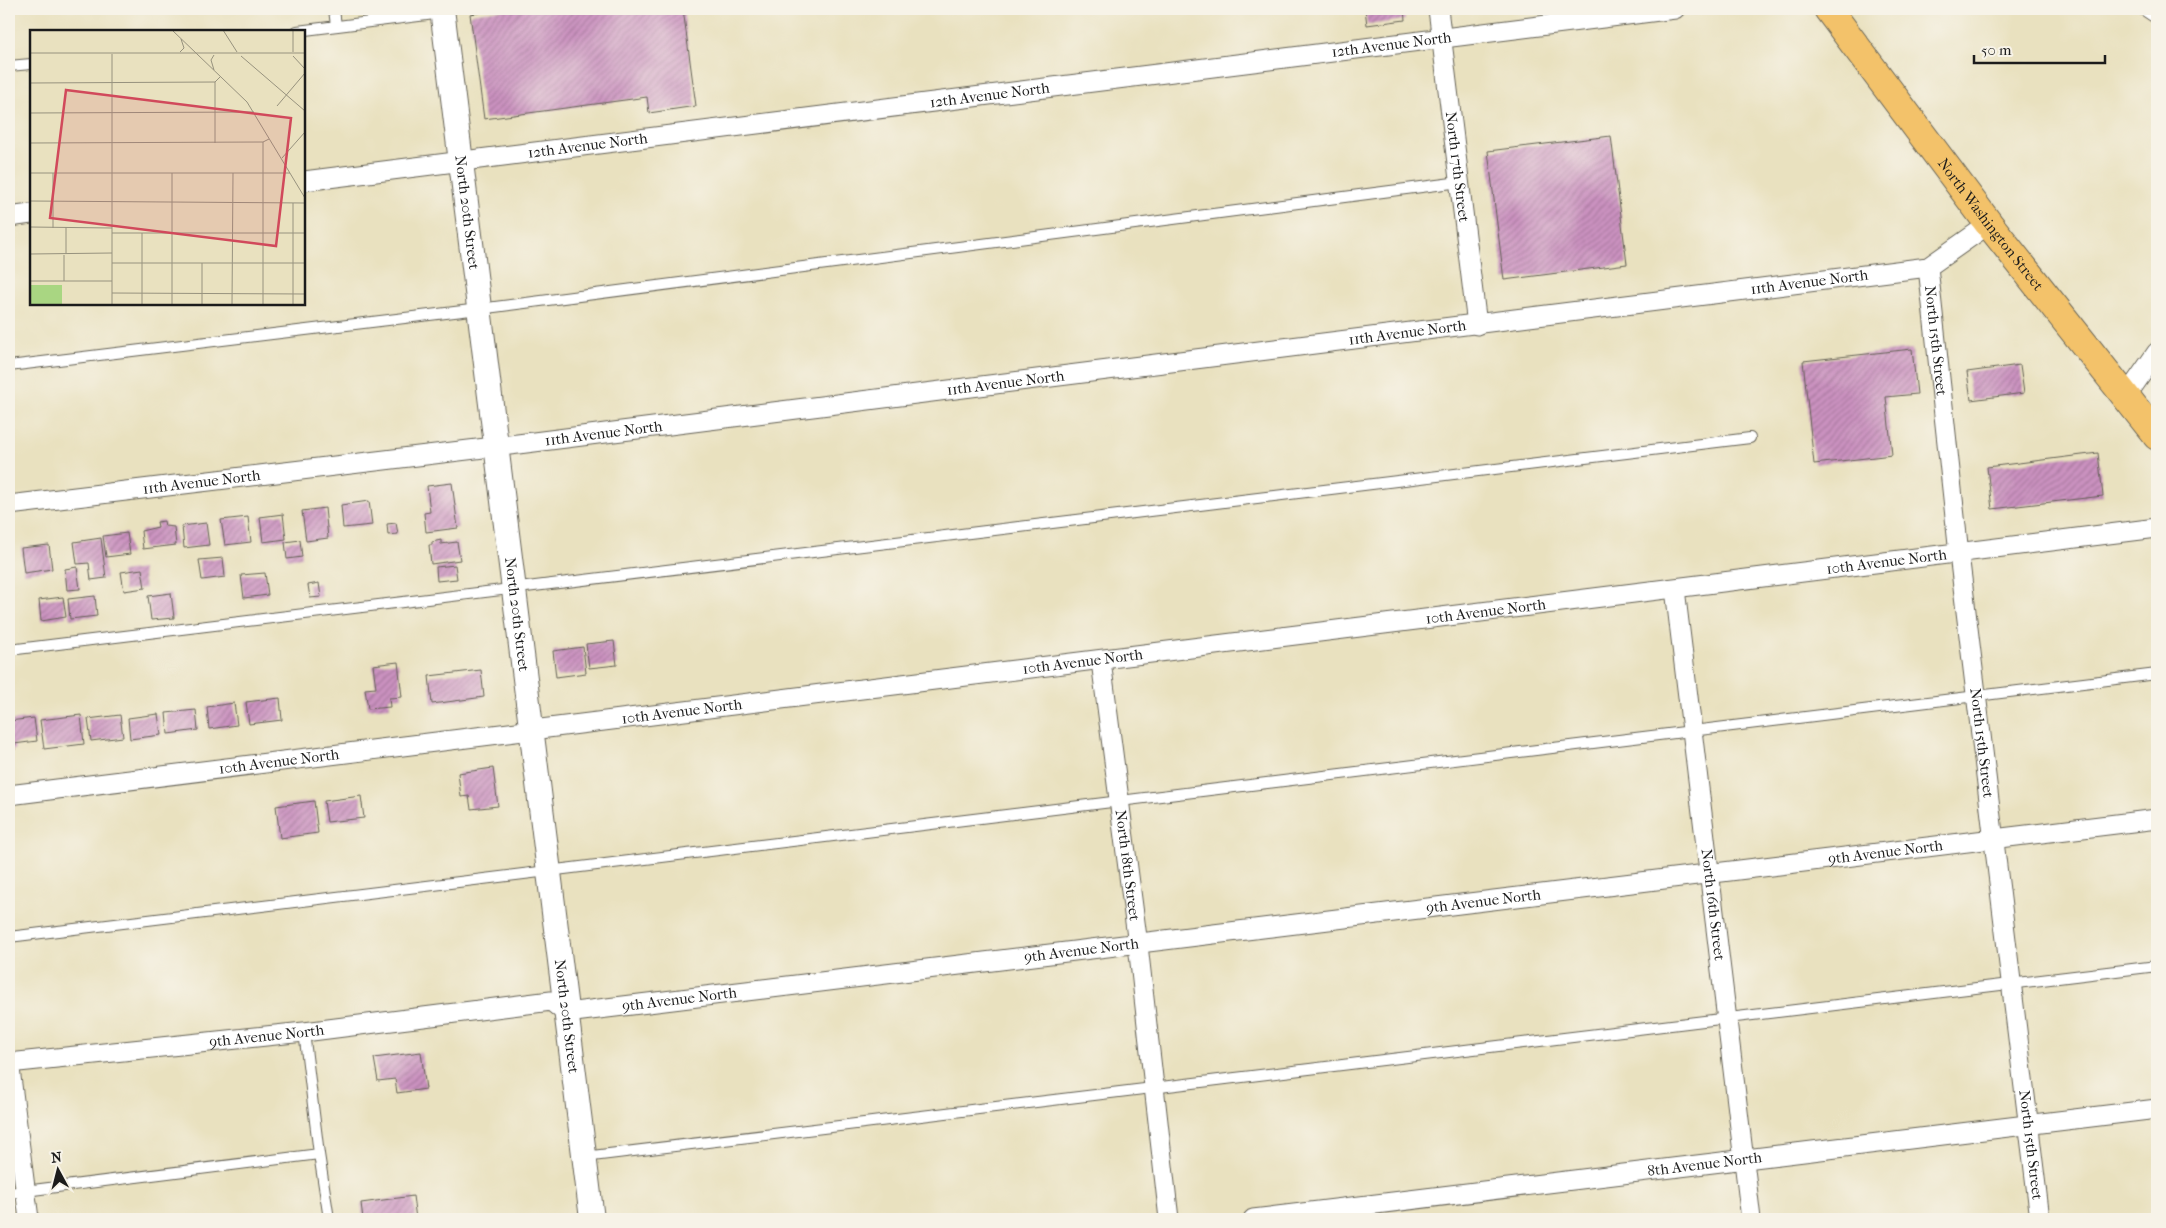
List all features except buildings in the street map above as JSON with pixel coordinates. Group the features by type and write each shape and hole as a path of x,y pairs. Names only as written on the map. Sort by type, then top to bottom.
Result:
{"main road":[{"name":"North Washington Street","path":"1828,9 1989,224 2127,395 2157,436"}],"street":[{"name":"North 17th Street","path":"1438,9 1477,324"},
{"name":"12th Avenue North","path":"305,181 1675,9"},
{"name":"North 20th Street","path":"442,11 592,1219"},
{"path":"9,217 30,214"},
{"name":"11th Avenue North","path":"9,505 496,447 1928,267 1989,224"},
{"name":"North 15th Street","path":"1928,267 1959,554 2040,1219"},
{"path":"2127,395 2157,352"},
{"name":"10th Avenue North","path":"9,795 531,732 2157,528"},
{"name":"North 16th Street","path":"1674,589 1751,1219"},
{"name":"North 18th Street","path":"1101,661 1138,945 1169,1219"},
{"name":"9th Avenue North","path":"9,1062 304,1032 551,1001 566,1014 2157,819"},
{"path":"9,1062 17,1192 29,1219"},
{"name":"8th Avenue North","path":"1253,1219 2157,1109"}],"lane":[{"path":"334,9 336,26"},
{"path":"2142,9 2157,19"},
{"path":"305,30 442,11"},
{"path":"9,66 30,64"},
{"path":"9,366 479,309 1460,182"},
{"path":"9,650 1750,438"},
{"path":"9,937 2157,674"},
{"path":"584,1157 2157,966"},
{"path":"304,1032 329,1219"},
{"path":"17,1192 319,1154"}]}
